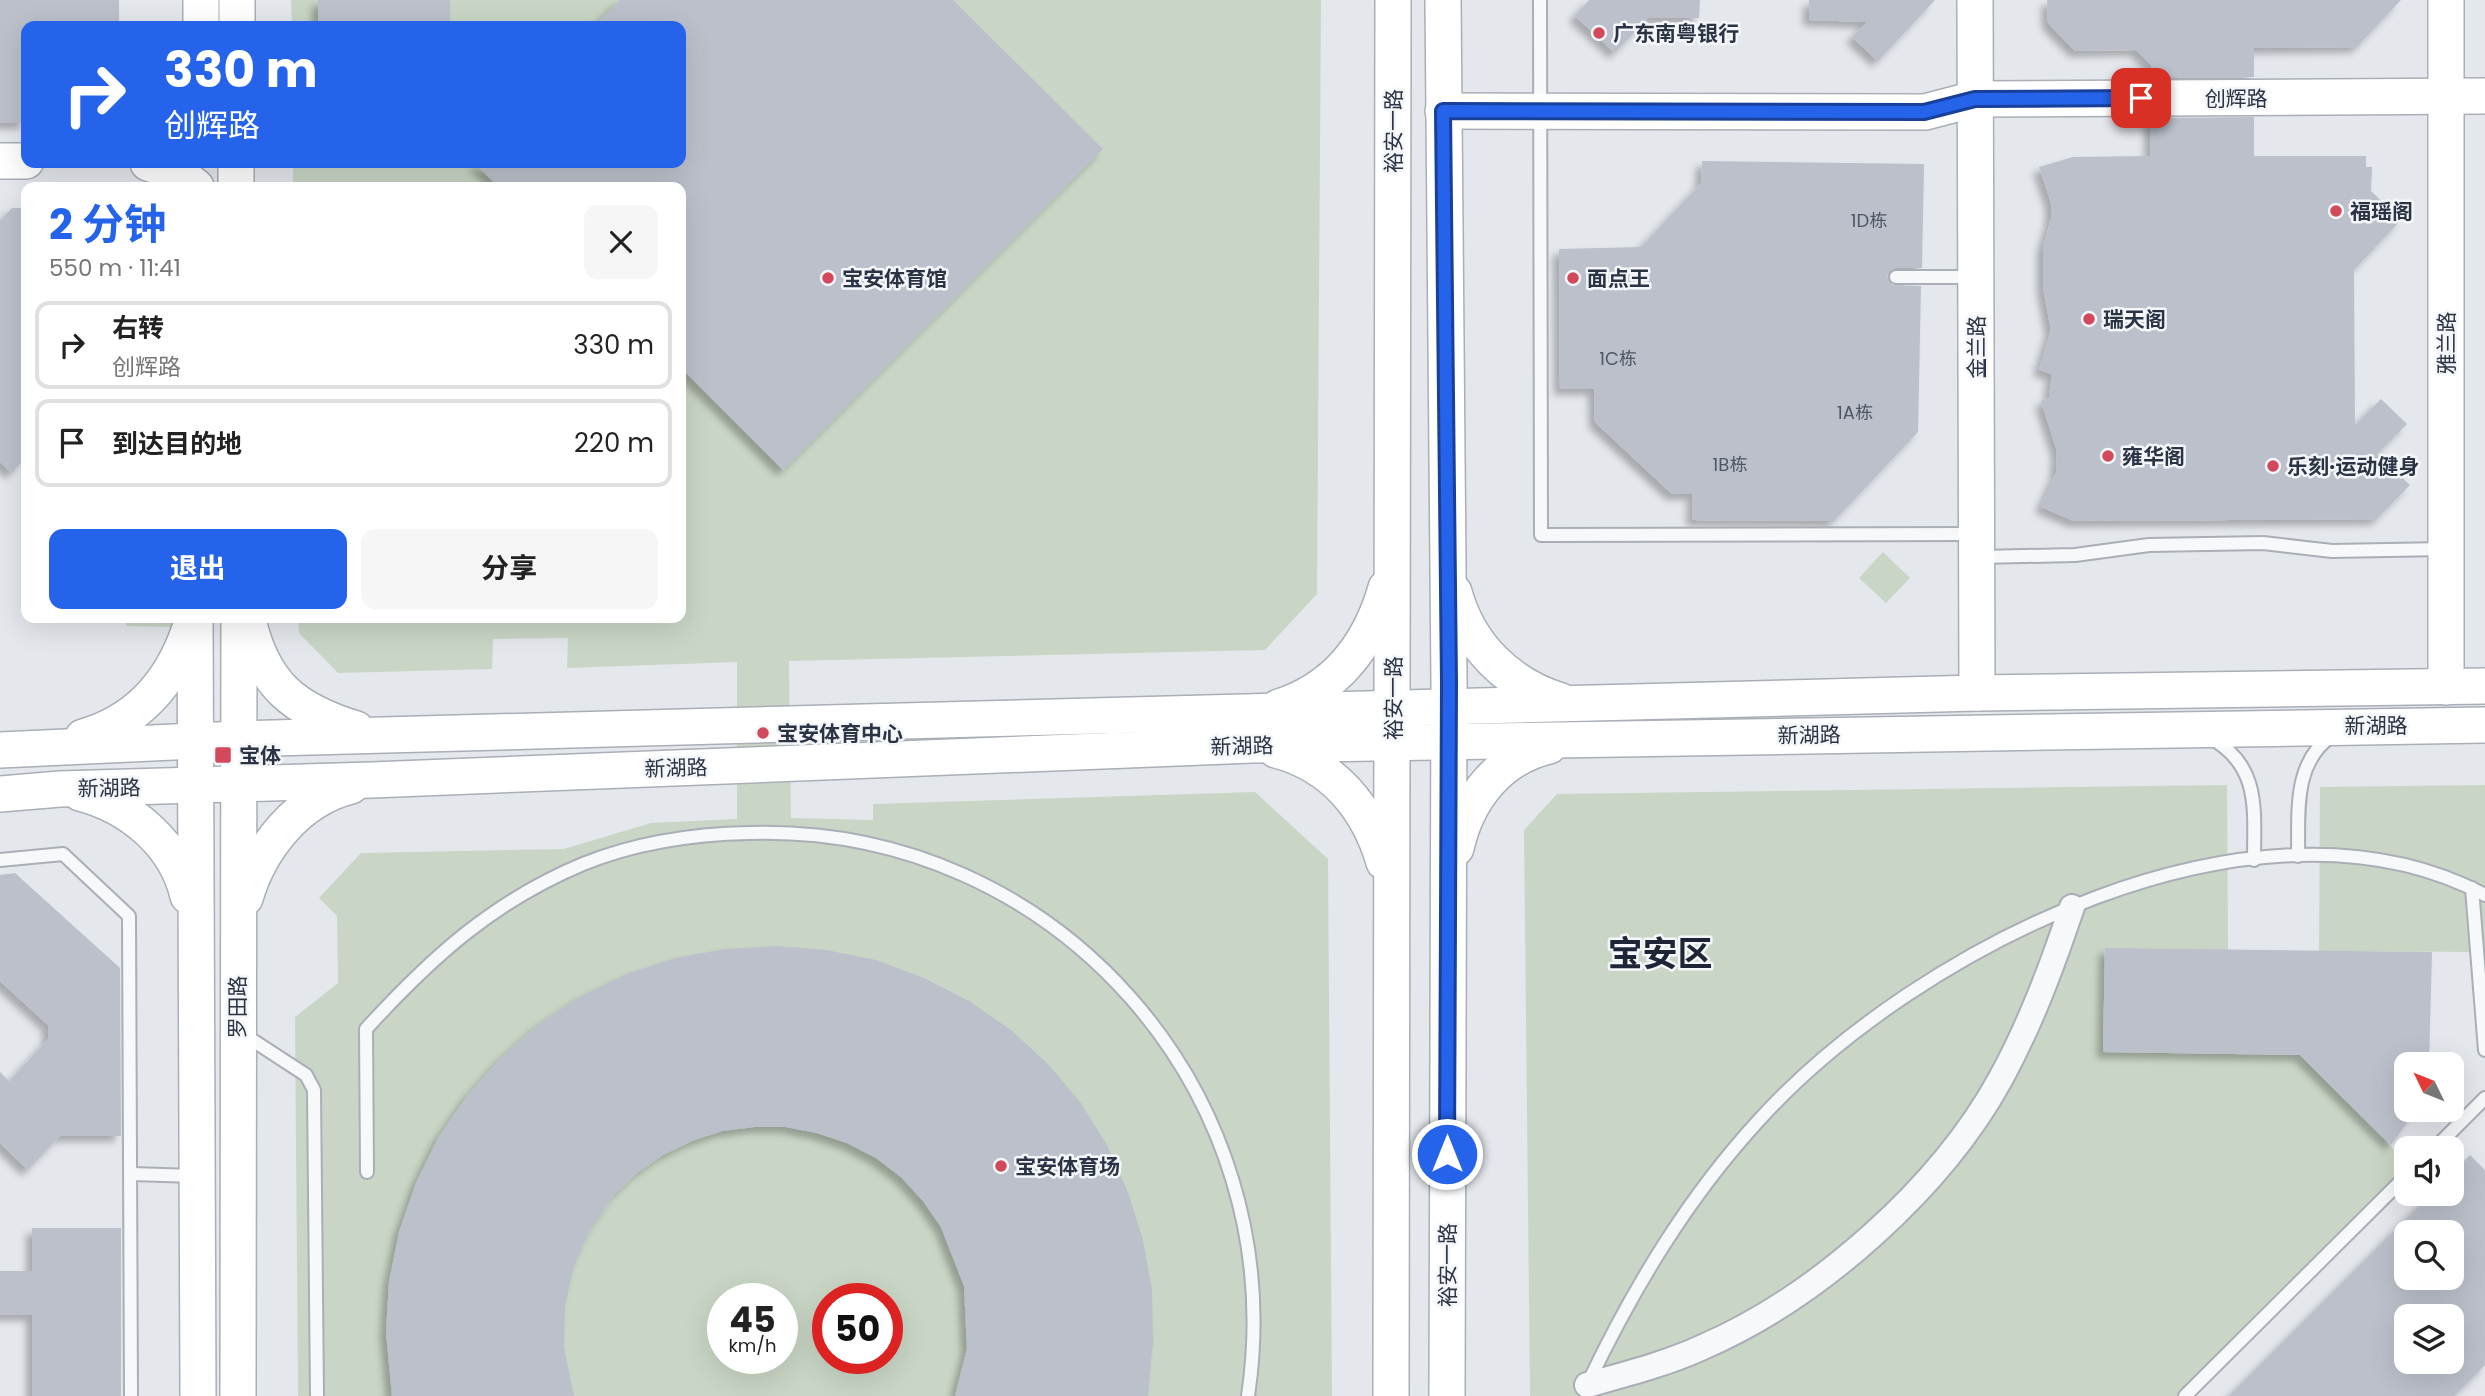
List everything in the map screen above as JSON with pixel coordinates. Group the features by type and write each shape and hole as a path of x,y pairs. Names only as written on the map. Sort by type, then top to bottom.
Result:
{"main road":[{"path":"201,0 201,21"},
{"path":"237,0 237,21"},
{"name":"裕安一路","path":"1391,1396 1393,0"},
{"name":"裕安一路","path":"1443,0 1448,554 1447,1396"},
{"name":"金兰路","path":"1975,0 1977,694"},
{"name":"雅兰路","path":"2446,0 2446,687"},
{"name":"创辉路","path":"1443,111 1924,112 1975,99 2485,96"},
{"path":"0,161 21,161"},
{"path":"164,168 179,173 191,182"},
{"path":"1447,886 1460,830 1469,806 1487,782 1514,760 1538,748 1575,722 1523,685 1483,651 1468,629 1457,605 1448,554"},
{"path":"1251,729 1314,693 1340,672 1352,658 1374,621 1394,561"},
{"path":"52,746 95,734 135,713 150,700 173,667 192,623"},
{"name":"罗田路","path":"194,623 198,1396"},
{"name":"罗田路","path":"238,1396 239,623"},
{"path":"249,623 262,661 287,696 319,716 380,736"},
{"name":"新湖路","path":"1392,726 1448,742 1575,722 1977,694 2485,686"},
{"path":"2126,730 2113,723 2110,708 2117,695 2130,691"},
{"name":"新湖路","path":"0,750 194,740 1175,715 1251,729 1392,726 1448,708 1575,722 2126,730 2485,725"},
{"path":"1174,749 1187,744 1193,735 1188,720 1175,715"},
{"path":"1251,729 1339,782 1368,820 1390,881"},
{"name":"新湖路","path":"0,794 60,789 372,780 1174,749 1251,729"},
{"path":"237,928 250,879 286,825 336,790 372,780"},
{"path":"60,789 105,800 153,833 185,881 194,924"}],"street":[{"path":"1585,1390 1703,1348 1755,1321 1818,1279 1876,1233 1944,1157 1999,1081 2047,979 2072,907"}],"lane":[{"path":"1540,0 1541,535 1976,545 2075,555 2149,545 2263,543 2332,551 2446,549"},
{"path":"1896,277 1976,277"},
{"path":"2298,856 2299,792 2304,773 2312,755 2326,739 2347,725"},
{"path":"2193,729 2216,741 2233,756 2251,783 2254,799 2254,860"},
{"path":"368,1172 366,1030 415,975 457,937 511,901 586,863 675,838 763,832 860,839 948,866 1030,908 1075,941 1110,973 1163,1035 1206,1108 1236,1186 1252,1269 1254,1353 1248,1396"},
{"path":"0,860 63,854 129,916 131,1396"},
{"path":"1585,1390 1645,1273 1679,1221 1760,1119 1811,1067 1865,1022 1973,952 2072,907 2172,873 2254,860 2298,856 2385,860 2437,874 2485,895"},
{"path":"2472,888 2485,1051"},
{"path":"237,1030 306,1075 314,1090 317,1396"},
{"path":"2447,1136 2485,1098"},
{"path":"132,1174 198,1176"},
{"path":"2185,1396 2394,1188"}],"green space":[{"name":"宝安体育中心","path":"291,0 1321,0 1317,594 1265,650 789,661 791,818 873,820 873,804 1255,792 1328,859 1332,1396 298,1396 295,1017 338,983 337,916 319,898 361,853 564,849 651,823 737,819 737,662 567,668 568,638 493,639 492,669 338,673 299,633 298,623 686,623 686,182 293,182 293,168 686,168 686,21 292,21"},
{"path":"1883,552 1910,578 1886,603 1859,578"},
{"path":"126,623 173,623 173,627 126,626"},
{"path":"2227,785 2228,950 2105,949 2103,1052 2300,1055 2394,1150 2394,1188 2185,1396 1530,1396 1524,830 1557,794"},
{"path":"2485,785 2485,1050 2477,952 2319,951 2320,787"}],"building":[{"path":"0,0 119,0 119,21 21,21 21,123 0,123"},
{"path":"318,0 450,0 450,21 318,21"},
{"name":"宝安体育馆","path":"620,0 953,0 1103,149 783,470 686,373 686,182 494,182 479,168 686,168 686,21 599,21"},
{"path":"1589,0 1700,0 1699,18 1648,18 1615,53 1575,16"},
{"path":"1809,0 1935,0 1878,61 1852,37 1867,22 1809,20"},
{"path":"2047,0 2401,0 2357,47 2254,48 2254,77 2151,78 2151,65 2136,50 2075,51 2048,23"},
{"path":"2254,117 2254,156 2366,156 2366,167 2372,167 2371,191 2401,220 2354,270 2355,425 2381,399 2407,424 2377,454 2410,485 2377,519 2074,521 2041,507 2056,473 2057,451 2041,401 2049,398 2052,374 2039,370 2051,330 2043,288 2043,247 2051,219 2051,203 2039,167 2073,157 2150,156 2150,118"},
{"path":"1702,161 1924,164 1922,268 1895,268 1887,276 1892,285 1921,286 1918,432 1834,521 1692,520 1693,494 1672,494 1595,422 1594,389 1560,389 1559,249 1641,247 1701,183"},
{"path":"12,208 21,208 21,463 12,473 0,462 0,221"},
{"path":"15,873 120,968 121,1136 60,1136 28,1170 0,1143 0,1072 9,1081 48,1039 48,1025 0,981 0,875"},
{"name":"宝安体育场","path":"776,946 826,950 876,960 924,978 969,1001 1011,1030 1048,1064 1080,1102 1107,1145 1128,1192 1143,1240 1152,1290 1153,1341 1148,1396 955,1396 967,1349 964,1286 941,1227 923,1201 901,1177 876,1158 847,1143 786,1127 754,1127 722,1131 663,1155 637,1173 614,1195 591,1229 574,1266 565,1306 564,1347 574,1396 392,1396 386,1332 389,1282 399,1232 416,1183 438,1138 467,1096 501,1058 539,1024 581,996 627,974 675,958 725,949"},
{"path":"2105,948 2432,952 2429,1052 2394,1052 2394,1122 2407,1122 2397,1136 2394,1136 2391,1145 2300,1055 2103,1052"},
{"path":"2470,1155 2485,1170 2485,1365 2454,1396 2229,1396 2394,1231 2394,1290 2464,1290 2464,1220 2405,1220 2419,1206 2464,1206 2464,1161"},
{"path":"32,1228 121,1228 121,1396 32,1396 32,1315 0,1315 0,1271 32,1271"}],"place":[{"name":"广东南粤银行","path":"1599,33"},
{"name":"福瑶阁","path":"2336,211"},
{"name":"宝安体育馆","path":"828,278"},
{"name":"面点王","path":"1573,278"},
{"name":"瑞天阁","path":"2089,319"},
{"name":"雍华阁","path":"2108,456"},
{"name":"乐刻·运动健身","path":"2273,466"},
{"name":"宝安体育中心","path":"763,733"},
{"name":"宝体","path":"223,755"},
{"name":"宝安体育场","path":"1001,1166"}],"district":[{"name":"宝安区","path":"1660,953"}],"route":[{"path":"1447,1154 1449,683 1443,111 1924,112 1975,99 2141,98"}]}
